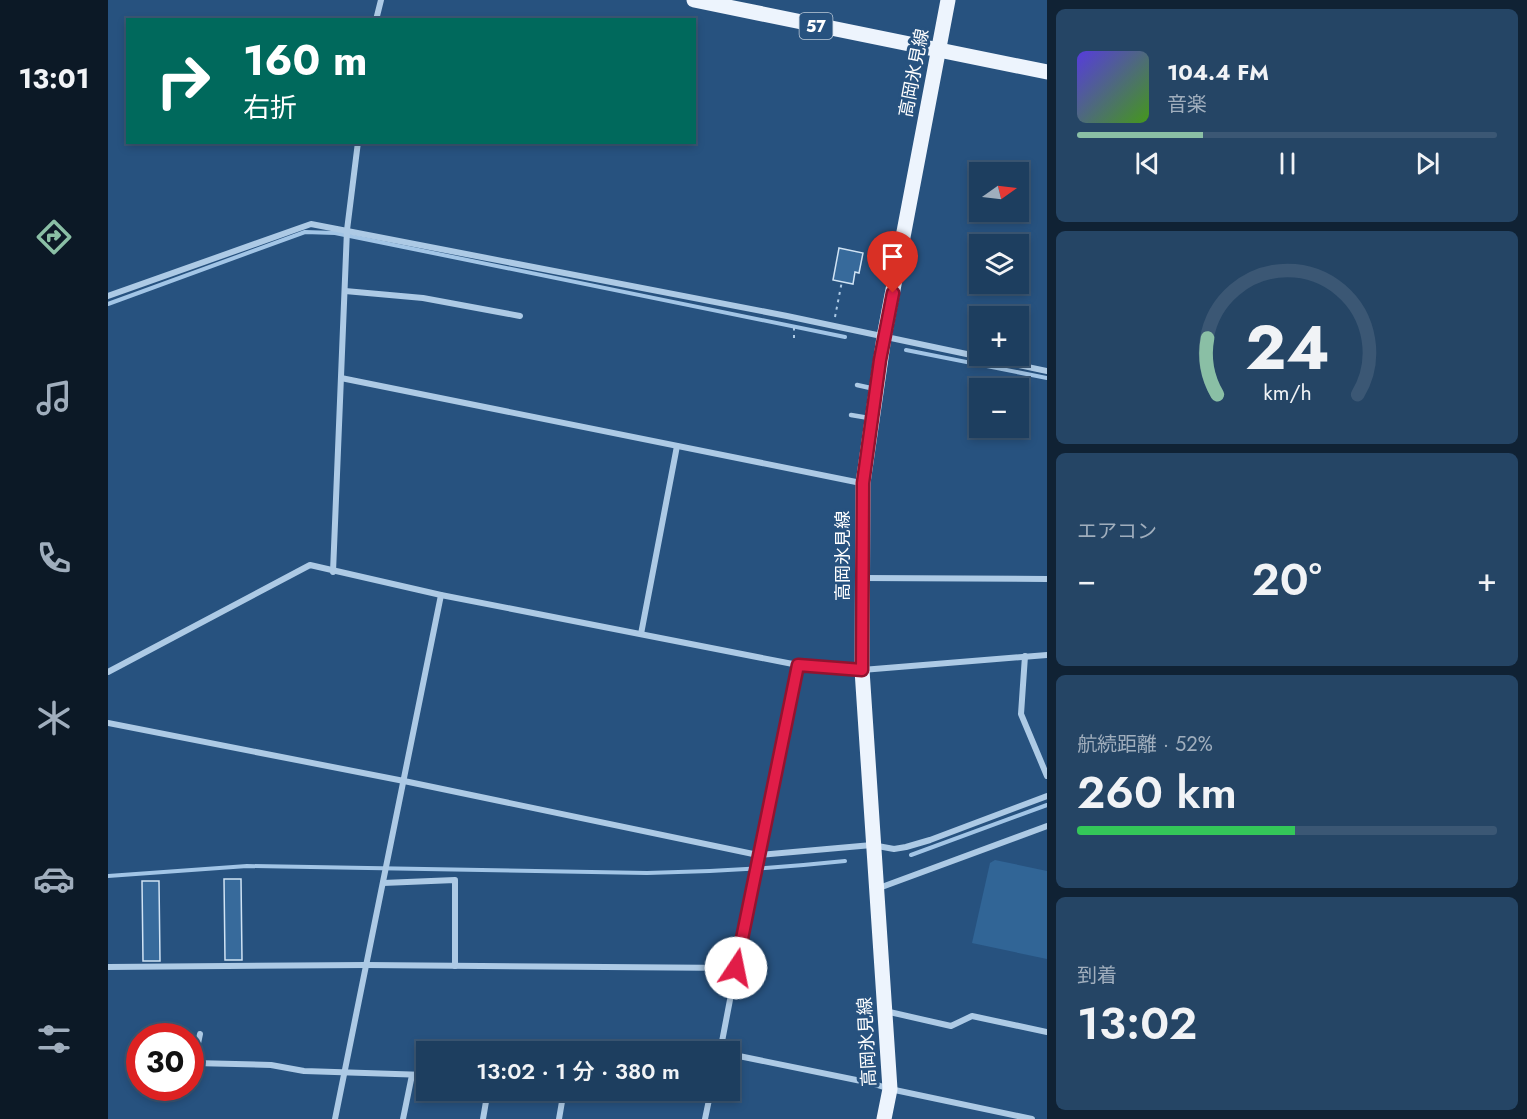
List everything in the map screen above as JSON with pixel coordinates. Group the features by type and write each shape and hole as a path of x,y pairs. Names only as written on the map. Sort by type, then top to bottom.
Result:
{"main road":[{"name":"57","path":"694,0 1047,72"},
{"name":"高岡氷見線","path":"884,1119 890,1089 862,670 863,483 884,337 948,0"}],"street":[{"path":"376,18 381,0"},
{"path":"333,572 347,231 358,144"},
{"path":"108,296 311,224 787,314 833,326 861,330 884,337 1047,371"},
{"path":"345,291 423,298 520,316"},
{"path":"341,378 863,483"},
{"path":"641,634 676,446"},
{"path":"108,672 310,565 441,595 798,665 862,670 1047,655"},
{"path":"862,578 1047,579"},
{"path":"335,1119 441,595"},
{"path":"1025,656 1022,714 1047,776"},
{"path":"722,1041 753,878 798,665"},
{"path":"108,723 404,781 758,855 872,845 894,849 906,847 1047,796"},
{"path":"877,888 1047,826"},
{"path":"384,881 455,880 455,966"},
{"path":"108,967 366,965 736,968"},
{"path":"885,1011 951,1026 972,1016 1047,1032"},
{"path":"740,1056 1032,1119"},
{"path":"204,1063 271,1065 304,1071 416,1075"},
{"path":"403,1119 412,1075"},
{"path":"483,1119 486,1101"},
{"path":"559,1119 562,1101"},
{"path":"705,1119 709,1101"}],"lane":[{"path":"857,385 876,389"},
{"path":"851,415 872,419"}],"path":[{"path":"833,326 842,282"},
{"path":"794,322 794,338"}],"shaded area":[{"path":"995,860 1047,871 1047,959 972,943 990,863"}],"building":[{"path":"839,248 863,253 859,273 855,272 853,284 833,280"},
{"path":"224,879 241,879 242,960 225,960"},
{"path":"142,881 159,881 160,961 143,961"}],"waterway":[{"path":"108,304 305,232 335,233 845,337"},
{"path":"906,350 1047,378"},
{"path":"911,855 1047,805"},
{"path":"108,876 247,866 647,873 796,866 845,861"}],"route":[{"path":"736,968 798,665 862,670 863,483 880,360 893,293"}]}
